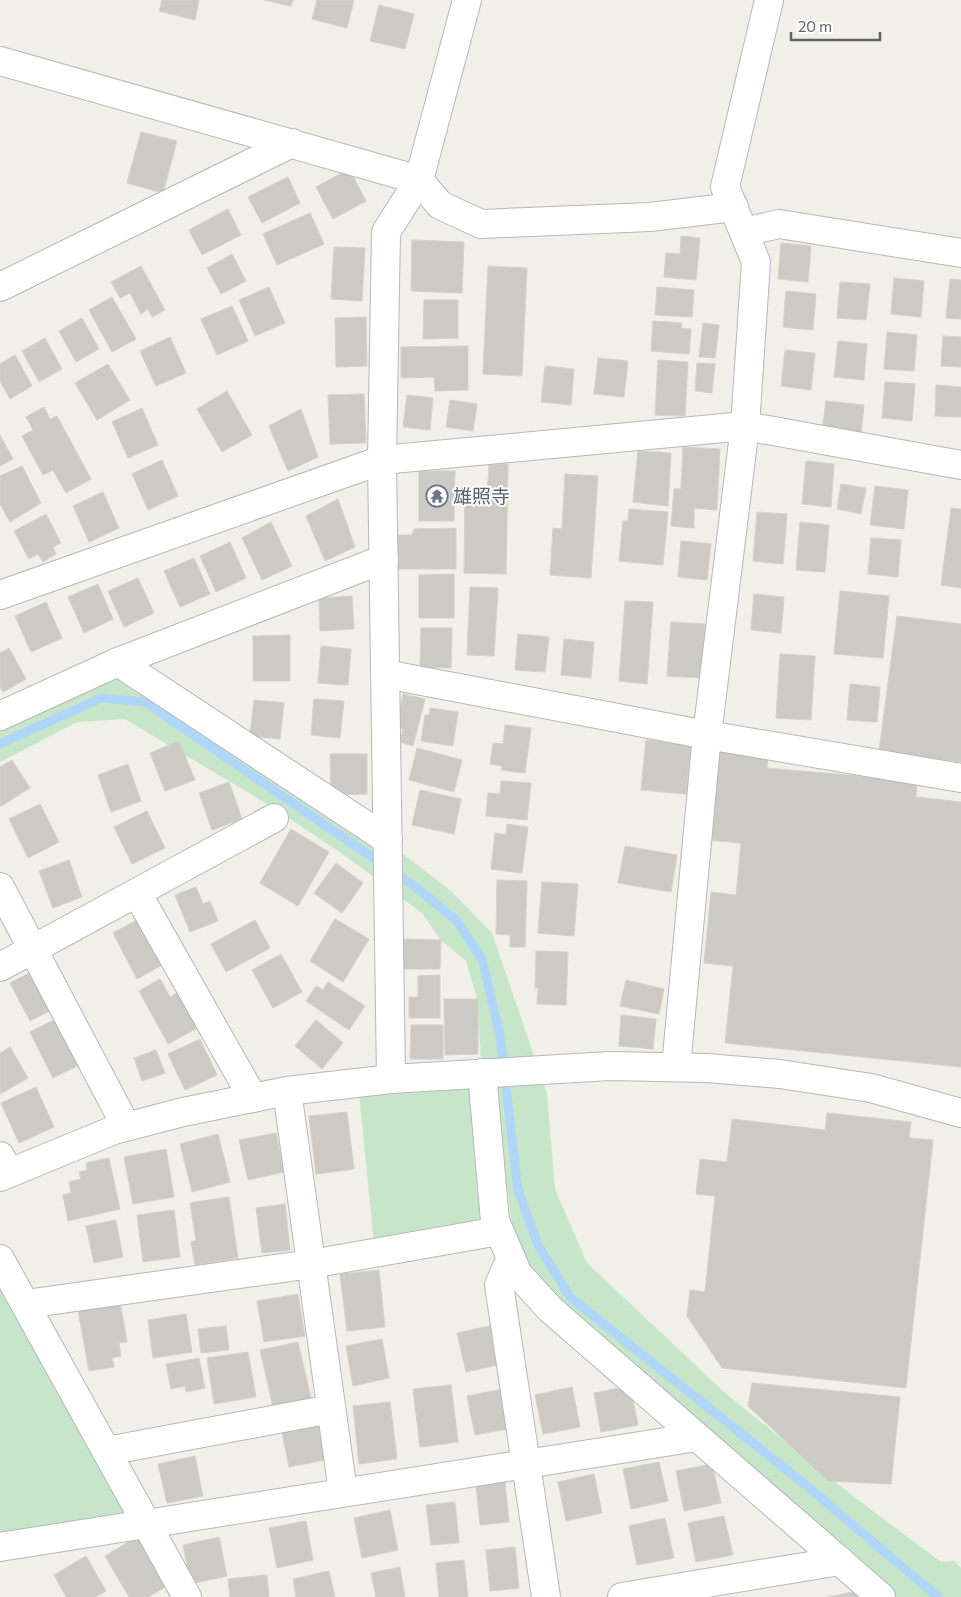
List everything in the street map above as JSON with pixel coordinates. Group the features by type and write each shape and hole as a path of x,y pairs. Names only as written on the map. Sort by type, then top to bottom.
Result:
{"street":[{"path":"391,1079 382,460 386,232 419,180 468,0"},
{"path":"676,1067 707,735 745,426 756,262 725,187 769,0"},
{"path":"0,61 419,180 440,205 480,224 650,217 734,207"},
{"path":"0,287 292,143"},
{"path":"744,232 779,224 961,253"},
{"path":"0,595 382,460 745,426 961,466"},
{"path":"0,716 118,662 384,559"},
{"path":"118,662 388,840"},
{"path":"385,674 707,735 961,778"},
{"path":"0,967 274,818"},
{"path":"0,887 34,948 126,1126"},
{"path":"137,893 253,1098"},
{"path":"3,1168 126,1126 183,1112 287,1091 391,1079 482,1073 610,1066 707,1068 780,1074 871,1088 961,1113"},
{"path":"482,1073 495,1221 518,1274 550,1309 881,1597"},
{"path":"287,1091 343,1492"},
{"path":"26,1304 311,1264 500,1231"},
{"path":"511,1258 499,1285 546,1597"},
{"path":"0,1259 187,1597"},
{"path":"106,1451 331,1409"},
{"path":"1,1544 147,1524 697,1437"},
{"path":"622,1597 840,1561"}],"green space":[{"path":"129,658 376,833 451,891 492,933 547,1094 555,1189 587,1263 725,1393 854,1497 941,1562 954,1561 961,1568 961,1597 896,1597 782,1511 518,1274 508,1193 484,1079 495,1221 375,1253 358,1082 482,1073 477,998 466,961 441,940 422,913 344,855 269,805 125,719 77,722 0,762 0,716"},
{"path":"0,1261 147,1524 0,1536"}],"building":[{"path":"162,0 199,0 195,20 159,11"},
{"path":"264,0 293,0 291,6"},
{"path":"317,0 354,0 347,28 312,19"},
{"path":"379,5 414,14 405,49 370,41"},
{"path":"141,132 177,141 163,193 127,183"},
{"path":"349,169 366,201 333,219 316,187"},
{"path":"288,177 300,203 262,223 248,197"},
{"path":"228,209 241,235 202,255 189,230"},
{"path":"310,213 324,244 277,265 263,234"},
{"path":"681,236 700,238 696,280 664,277 666,253 680,254"},
{"path":"412,240 464,242 462,293 411,291"},
{"path":"781,243 811,246 808,282 778,279"},
{"path":"334,247 365,248 362,301 331,299"},
{"path":"232,254 246,281 221,294 207,268"},
{"path":"141,266 165,310 152,317 148,309 141,314 130,293 120,298 111,282"},
{"path":"488,266 527,268 522,376 483,374"},
{"path":"894,278 924,281 921,317 891,314"},
{"path":"950,279 961,280 961,319 946,318"},
{"path":"840,282 870,284 866,320 837,318"},
{"path":"269,287 285,323 255,336 239,300"},
{"path":"657,287 694,290 692,317 655,315"},
{"path":"786,291 816,294 813,330 783,327"},
{"path":"112,297 136,339 112,352 89,310"},
{"path":"424,300 458,300 458,338 423,339"},
{"path":"232,306 248,341 217,355 201,319"},
{"path":"366,317 367,366 336,367 335,318"},
{"path":"82,318 99,349 76,362 59,331"},
{"path":"653,321 682,323 681,328 691,329 689,354 651,351"},
{"path":"703,323 719,325 715,358 699,357"},
{"path":"887,332 917,335 914,371 884,369"},
{"path":"943,336 961,337 961,367 941,366"},
{"path":"170,337 186,373 156,386 140,351"},
{"path":"45,338 62,369 39,382 22,351"},
{"path":"838,341 867,344 864,380 834,377"},
{"path":"468,346 468,390 435,391 434,377 401,378 401,347"},
{"path":"785,350 815,353 811,390 781,386"},
{"path":"15,355 32,386 10,399 0,381 0,364"},
{"path":"598,358 628,361 624,397 594,394"},
{"path":"658,360 688,362 685,416 655,415"},
{"path":"697,363 715,364 712,393 695,391"},
{"path":"108,364 130,400 97,420 75,383"},
{"path":"545,366 574,369 571,405 541,402"},
{"path":"885,382 915,384 912,421 882,418"},
{"path":"936,385 961,387 961,417 935,416"},
{"path":"227,391 252,435 222,452 197,409"},
{"path":"364,394 366,443 330,444 328,395"},
{"path":"407,395 433,398 430,430 403,427"},
{"path":"450,400 477,404 473,431 446,427"},
{"path":"826,401 864,405 861,435 822,431"},
{"path":"44,407 50,419 57,416 91,479 66,493 53,470 43,475 22,436 33,430 26,417"},
{"path":"142,408 158,445 128,458 112,422"},
{"path":"301,409 318,457 288,471 269,426"},
{"path":"0,435 13,459 0,466"},
{"path":"683,447 720,449 717,510 694,508 694,528 671,526 674,489 681,489"},
{"path":"638,451 671,453 668,506 633,502"},
{"path":"162,460 178,496 148,510 132,474"},
{"path":"806,461 834,464 831,507 802,504"},
{"path":"508,464 506,574 464,573 465,493 487,495 489,465"},
{"path":"22,466 41,503 10,522 0,504 0,476"},
{"name":"雄照寺","path":"419,471 455,471 454,521 419,521"},
{"path":"565,474 598,476 591,578 550,575 553,528 562,529"},
{"path":"841,484 866,488 861,514 837,509"},
{"path":"875,486 908,490 904,529 870,525"},
{"path":"103,492 119,528 89,542 73,506"},
{"path":"338,499 355,547 325,561 306,516"},
{"path":"951,508 961,509 961,588 941,585"},
{"path":"629,509 668,512 663,565 619,561 623,521 628,521"},
{"path":"757,512 787,514 783,564 753,561"},
{"path":"46,514 61,543 53,547 56,554 43,562 38,554 29,559 14,531"},
{"path":"271,522 292,566 262,580 242,538"},
{"path":"800,522 829,525 825,572 796,570"},
{"path":"456,528 456,569 398,569 398,535 412,535 414,529"},
{"path":"871,538 901,540 898,577 868,574"},
{"path":"681,541 711,544 707,580 678,577"},
{"path":"230,542 246,578 216,592 200,556"},
{"path":"194,558 210,594 180,607 164,571"},
{"path":"454,574 454,618 419,618 419,575"},
{"path":"138,578 154,613 124,627 108,591"},
{"path":"98,584 113,619 84,633 68,597"},
{"path":"470,587 498,588 494,656 467,655"},
{"path":"840,591 889,596 883,658 834,654"},
{"path":"754,594 784,597 781,633 751,630"},
{"path":"352,596 354,629 320,631 319,598"},
{"path":"625,601 653,602 647,684 619,681"},
{"path":"46,602 62,638 31,652 15,616"},
{"path":"897,616 961,624 961,762 879,751"},
{"path":"671,622 705,624 701,678 667,676"},
{"path":"421,628 452,628 451,668 420,667"},
{"path":"518,634 549,637 545,672 515,670"},
{"path":"290,635 290,681 253,681 253,636"},
{"path":"564,639 594,642 591,678 561,675"},
{"path":"321,646 351,649 348,685 318,683"},
{"path":"9,648 26,679 3,692 0,687 0,653"},
{"path":"780,654 815,656 811,720 776,718"},
{"path":"850,684 880,687 877,722 847,720"},
{"path":"403,694 425,699 413,746 400,742 403,729 397,727"},
{"path":"314,699 344,701 340,738 311,735"},
{"path":"254,700 284,703 280,739 250,736"},
{"path":"430,708 458,712 453,746 421,741 425,715 429,715"},
{"path":"505,725 531,728 525,773 501,770 502,766 490,764 493,743 503,744"},
{"path":"646,740 691,745 686,794 641,790"},
{"path":"179,741 195,780 165,791 150,753"},
{"path":"417,748 462,760 454,792 409,780"},
{"path":"715,749 768,754 767,768 917,781 916,797 961,802 961,1067 725,1043 733,966 704,963 711,892 736,895 741,843 707,840"},
{"path":"330,754 367,754 367,794 331,795"},
{"path":"12,760 30,788 0,807 0,767"},
{"path":"128,764 141,801 111,812 98,775"},
{"path":"501,781 531,783 527,820 486,816 488,793 500,794"},
{"path":"229,782 242,819 212,830 199,793"},
{"path":"420,790 461,799 454,834 412,825"},
{"path":"40,804 59,842 28,858 9,819"},
{"path":"147,811 165,848 132,864 114,827"},
{"path":"507,824 528,827 522,873 491,869 495,833 506,835"},
{"path":"291,829 329,852 298,906 260,883"},
{"path":"625,846 677,855 671,892 618,883"},
{"path":"69,860 82,897 53,908 39,871"},
{"path":"336,863 363,883 342,913 314,893"},
{"path":"497,880 527,881 525,947 510,947 510,935 496,934"},
{"path":"542,882 578,884 574,936 538,933"},
{"path":"196,887 203,904 210,901 218,921 190,932 175,895"},
{"path":"335,919 369,939 343,982 310,961"},
{"path":"137,920 162,965 137,979 113,933"},
{"path":"255,920 270,948 226,972 211,944"},
{"path":"404,939 441,940 440,969 403,969"},
{"path":"536,951 568,952 566,1005 537,1004 538,988 535,988"},
{"path":"281,954 302,992 273,1008 252,970"},
{"path":"35,970 55,1008 30,1021 10,983"},
{"path":"440,975 440,1018 409,1018 409,997 418,997 418,976"},
{"path":"160,979 170,997 182,990 201,1026 168,1044 139,991"},
{"path":"626,980 664,989 659,1014 620,1006"},
{"path":"328,982 365,1006 349,1030 306,1001 316,986 323,990"},
{"path":"444,999 478,999 478,1054 445,1055"},
{"path":"621,1015 656,1019 653,1049 619,1046"},
{"path":"60,1017 83,1063 53,1078 30,1032"},
{"path":"316,1020 343,1043 322,1069 295,1046"},
{"path":"411,1025 443,1025 443,1059 410,1059"},
{"path":"200,1039 217,1075 185,1090 168,1054"},
{"path":"10,1047 28,1078 0,1094 0,1053"},
{"path":"156,1050 165,1073 142,1081 134,1058"},
{"path":"36,1087 54,1127 19,1143 1,1103"},
{"path":"347,1112 354,1169 316,1174 309,1116"},
{"path":"827,1113 911,1122 909,1138 933,1140 906,1388 722,1368 687,1316 690,1290 705,1292 715,1196 696,1194 700,1159 727,1162 732,1119 825,1130"},
{"path":"276,1133 284,1172 248,1180 239,1140"},
{"path":"218,1134 230,1182 192,1192 180,1144"},
{"path":"166,1149 174,1197 133,1204 124,1157"},
{"path":"109,1158 120,1209 68,1221 63,1195 71,1193 69,1182 81,1179 79,1172 87,1170 86,1163"},
{"path":"229,1197 238,1258 195,1265 191,1242 196,1240 190,1203"},
{"path":"285,1204 290,1250 262,1253 256,1208"},
{"path":"174,1210 180,1257 143,1262 137,1215"},
{"path":"116,1220 123,1257 94,1263 86,1226"},
{"path":"379,1270 385,1327 347,1331 340,1274"},
{"path":"298,1294 305,1336 264,1342 257,1301"},
{"path":"120,1302 127,1342 119,1343 121,1356 112,1358 114,1367 89,1371 78,1310"},
{"path":"186,1314 192,1352 153,1358 148,1320"},
{"path":"494,1325 502,1364 466,1372 457,1333"},
{"path":"226,1326 229,1350 201,1353 198,1329"},
{"path":"382,1339 389,1378 353,1386 346,1346"},
{"path":"298,1342 311,1398 273,1407 260,1350"},
{"path":"248,1352 256,1397 214,1404 207,1358"},
{"path":"199,1358 205,1388 186,1392 185,1386 171,1389 166,1364"},
{"path":"752,1383 900,1397 891,1484 828,1481 748,1406"},
{"path":"451,1385 458,1442 420,1447 413,1389"},
{"path":"630,1386 638,1425 601,1432 594,1393"},
{"path":"572,1387 580,1427 543,1434 535,1395"},
{"path":"503,1389 512,1428 475,1435 467,1396"},
{"path":"390,1402 397,1459 359,1464 353,1406"},
{"path":"317,1421 325,1460 289,1467 281,1428"},
{"path":"195,1456 203,1496 167,1503 158,1464"},
{"path":"659,1462 668,1501 631,1509 623,1469"},
{"path":"712,1464 721,1503 684,1511 676,1471"},
{"path":"594,1474 602,1513 566,1521 558,1482"},
{"path":"505,1482 509,1522 480,1525 476,1485"},
{"path":"455,1502 459,1543 431,1545 426,1505"},
{"path":"390,1510 398,1550 362,1558 354,1518"},
{"path":"724,1516 733,1555 696,1562 688,1523"},
{"path":"665,1518 674,1558 637,1565 629,1526"},
{"path":"306,1521 313,1560 277,1568 269,1528"},
{"path":"138,1536 167,1586 148,1597 129,1597 105,1556"},
{"path":"219,1537 227,1576 191,1584 183,1545"},
{"path":"515,1547 519,1588 490,1591 486,1550"},
{"path":"86,1556 106,1591 96,1597 66,1597 54,1575"},
{"path":"464,1560 468,1597 439,1597 436,1563"},
{"path":"400,1567 405,1597 376,1597 371,1573"},
{"path":"329,1571 335,1597 296,1597 293,1579"},
{"path":"267,1575 269,1597 230,1597 228,1579"},
{"path":"864,1590 865,1597 827,1597"}],"waterway":[{"path":"0,744 101,698 145,702 382,864"},
{"path":"393,871 457,921 482,959 500,1035 518,1190 538,1245 570,1297 808,1487 938,1597"}],"place":[{"name":"雄照寺","path":"437,496"}]}
